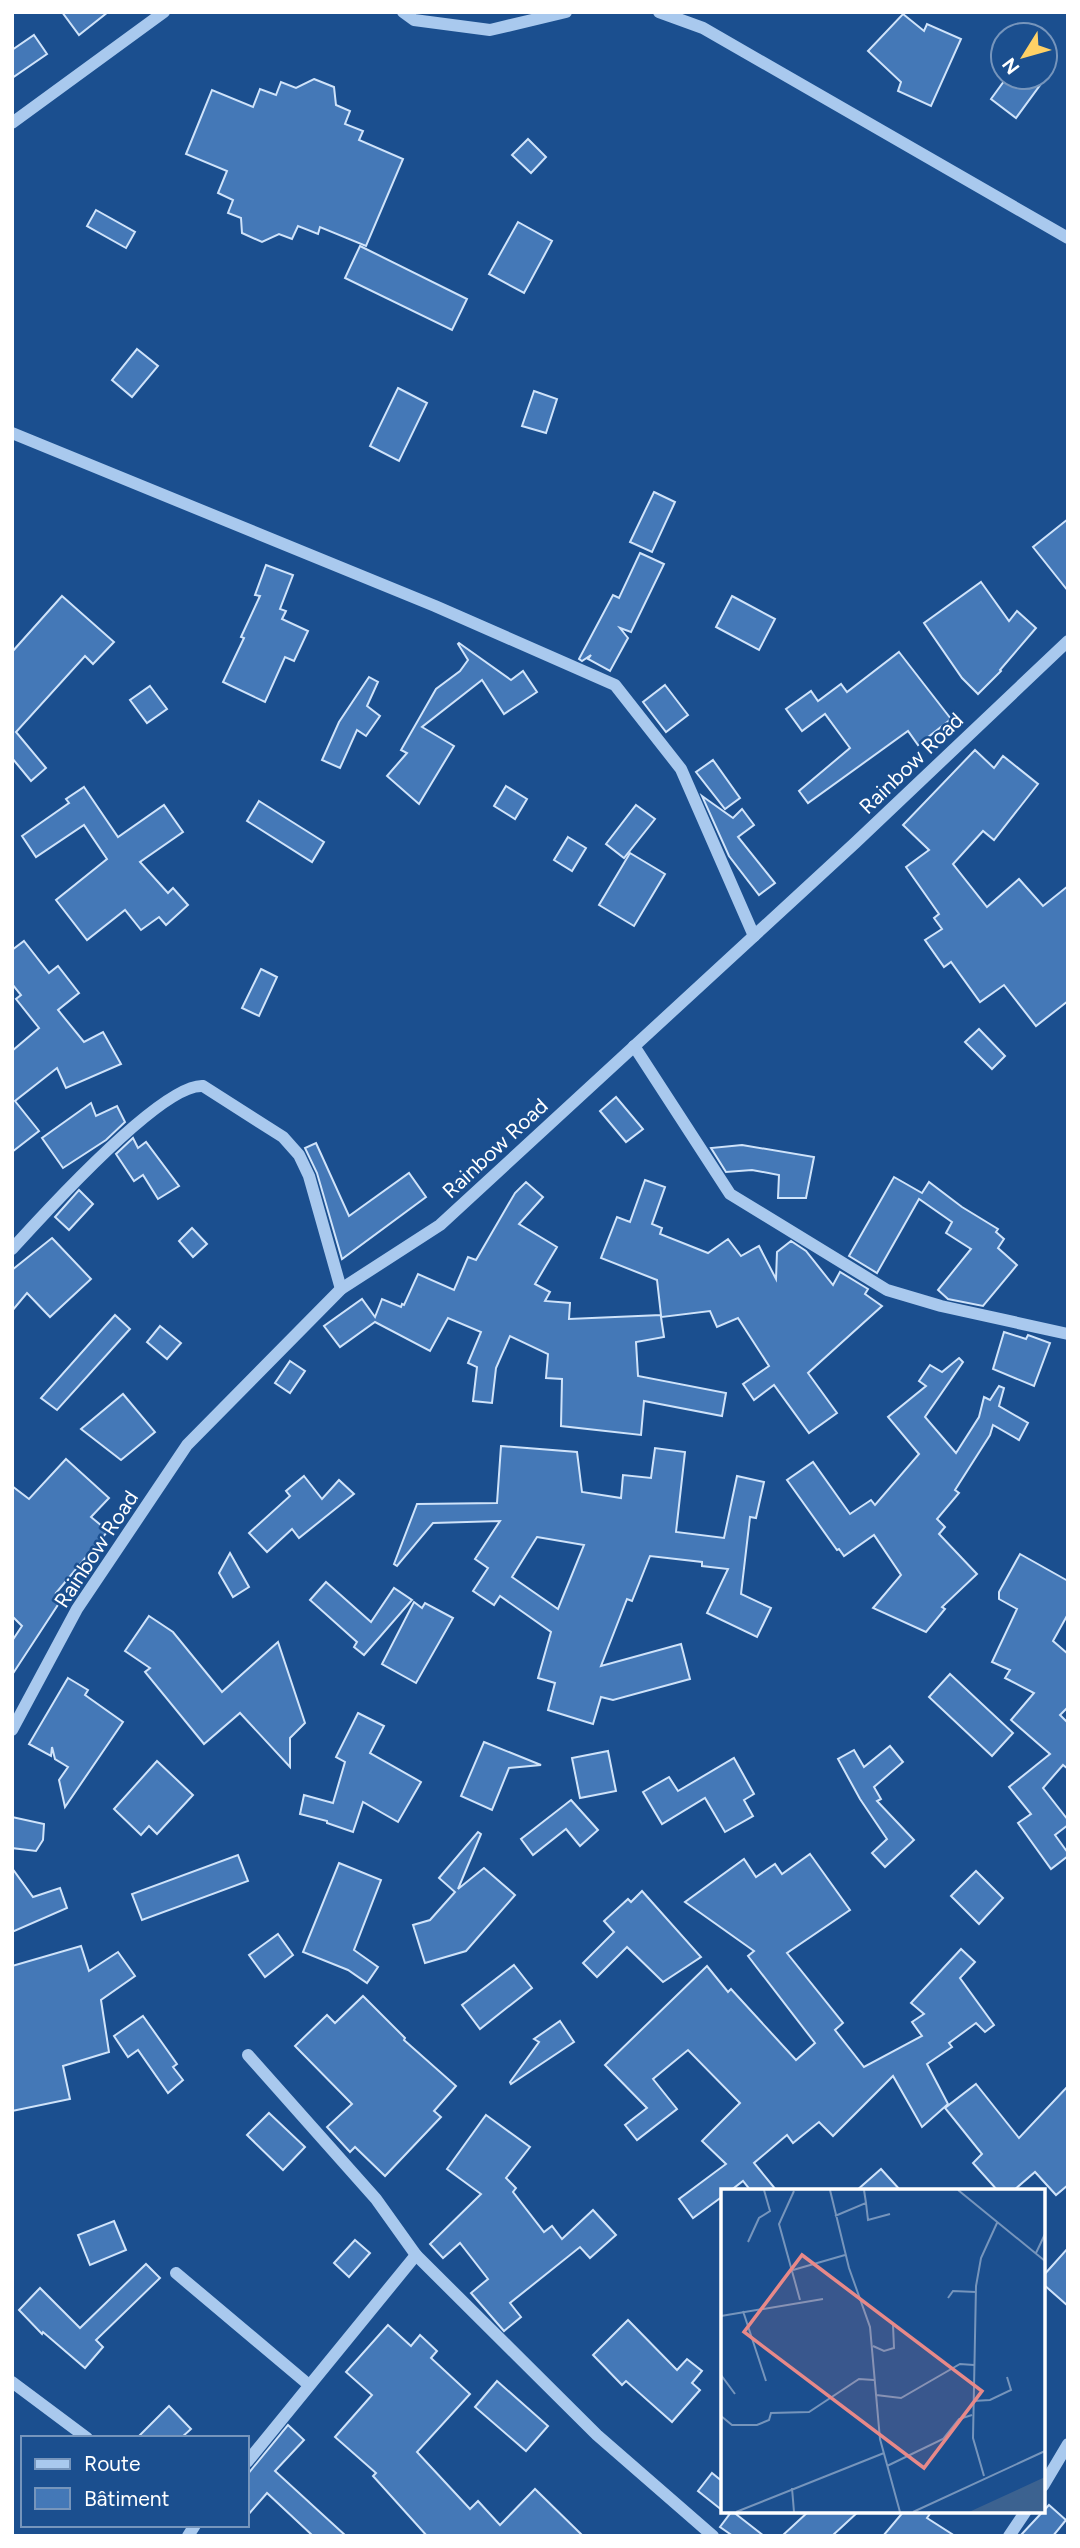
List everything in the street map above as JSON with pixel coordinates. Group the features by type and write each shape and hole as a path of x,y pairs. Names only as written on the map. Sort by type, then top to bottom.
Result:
{"street":[{"path":"403,12 414,20 491,30 566,12"},
{"path":"659,12 703,29 1068,238"},
{"path":"12,124 156,15"},
{"path":"12,433 435,606 615,685 681,769 754,936"},
{"name":"Rainbow Road","path":"12,1730 77,1609 187,1445 341,1289 440,1225 754,936 1068,641"},
{"path":"634,1046 730,1194 887,1290 941,1306 1068,1334"},
{"path":"12,1249 82,1173 144,1119 185,1090 193,1086 203,1086 283,1137 299,1155 309,1176 341,1289"},
{"path":"248,2055 376,2199 416,2255 597,2435 713,2536"},
{"path":"248,2461 416,2255"},
{"path":"176,2273 309,2385"},
{"path":"12,2382 83,2436"},
{"path":"1045,2483 1068,2444"},
{"path":"1009,2536 1025,2513"}],"building":[{"path":"62,12 108,12 79,35"},
{"path":"903,14 924,31 927,24 961,39 931,106 898,91 901,82 868,51"},
{"path":"34,35 47,54 12,78 12,50"},
{"path":"314,79 334,87 336,105 350,111 345,124 363,131 359,140 403,159 366,246 320,227 318,234 298,226 292,239 279,234 262,242 242,233 241,218 228,213 233,200 218,193 227,171 186,154 212,90 253,107 260,89 276,95 281,82 296,88"},
{"path":"997,91 1036,91 1016,118 991,99"},
{"path":"528,139 546,157 531,173 512,155"},
{"path":"96,210 135,232 126,248 87,226"},
{"path":"518,222 552,241 524,293 489,274"},
{"path":"360,246 467,299 452,330 345,278"},
{"path":"137,349 158,366 132,397 112,380"},
{"path":"398,388 427,403 399,461 370,446"},
{"path":"534,391 557,399 546,433 522,426"},
{"path":"654,492 675,502 652,552 630,542"},
{"path":"1068,519 1068,591 1033,547"},
{"path":"640,553 664,564 631,632 620,628 628,638 610,671 588,659 591,655 582,661 579,659 613,595 619,598"},
{"path":"266,565 293,575 280,609 286,611 282,619 308,631 294,661 285,657 265,702 223,682 260,596 255,595"},
{"path":"981,582 1009,621 1017,611 1036,628 978,694 962,678 924,623"},
{"path":"62,596 114,642 93,664 85,656 16,732 46,768 31,781 12,758 12,652"},
{"path":"732,596 775,619 759,650 716,627"},
{"path":"459,643 511,680 523,671 537,692 504,714 482,680 422,727 454,746 419,804 387,776 407,753 401,750 436,689 460,671 468,660"},
{"path":"899,652 951,719 918,745 908,731 808,803 799,791 850,748 825,714 802,731 786,709 811,691 818,701 841,684 847,692"},
{"path":"369,677 378,682 367,706 380,716 366,736 357,730 340,768 322,760 339,722"},
{"path":"665,685 688,715 666,732 643,702"},
{"path":"150,686 167,709 147,723 130,700"},
{"path":"975,750 994,768 1003,756 1038,784 994,840 983,831 953,864 987,907 1019,879 1043,906 1068,886 1068,1001 1036,1026 1004,985 980,1002 951,962 944,967 925,940 942,929 934,918 939,914 906,867 929,850 903,825"},
{"path":"713,760 740,798 725,809 696,772"},
{"path":"506,786 527,799 515,819 494,806"},
{"path":"84,787 118,837 164,805 183,832 140,862 168,893 173,888 188,905 166,925 159,917 141,930 125,910 87,940 56,900 107,859 84,825 36,857 22,836 69,803 66,799"},
{"path":"702,796 733,818 742,809 754,825 738,837 775,883 759,895 729,856"},
{"path":"259,801 324,842 312,862 247,821"},
{"path":"636,805 655,819 624,858 606,844"},
{"path":"568,837 586,848 572,871 554,860"},
{"path":"630,853 665,874 634,926 599,905"},
{"path":"24,941 49,973 58,966 79,993 58,1010 84,1042 103,1032 121,1064 66,1088 57,1068 15,1101 39,1131 12,1152 12,1051 39,1028 16,999 21,995 12,984 12,950"},
{"path":"261,969 277,977 259,1016 242,1008"},
{"path":"979,1029 1005,1056 992,1069 965,1042"},
{"path":"616,1097 643,1129 626,1142 600,1111"},
{"path":"91,1103 96,1116 117,1106 125,1122 106,1140 63,1168 42,1138"},
{"path":"133,1138 138,1148 146,1142 179,1186 158,1199 143,1175 134,1181 116,1154"},
{"path":"316,1143 349,1216 409,1173 426,1197 342,1259 317,1173 305,1148"},
{"path":"742,1145 814,1157 806,1198 778,1198 779,1175 752,1170 726,1172 711,1148"},
{"path":"894,1177 922,1193 929,1182 998,1229 996,1232 1004,1239 998,1248 1017,1265 983,1306 948,1299 938,1290 971,1249 946,1233 952,1222 919,1199 877,1273 849,1256"},
{"path":"645,1180 665,1187 652,1224 662,1228 660,1234 708,1253 728,1239 741,1256 759,1246 776,1279 777,1252 791,1241 806,1251 833,1285 840,1272 868,1289 865,1294 882,1306 808,1373 837,1413 809,1433 774,1385 754,1400 743,1384 769,1366 738,1318 717,1327 710,1311 661,1317 664,1337 636,1342 638,1376 726,1393 722,1416 644,1401 641,1435 561,1426 562,1379 546,1378 548,1354 510,1336 496,1368 492,1403 473,1401 477,1367 468,1363 481,1332 448,1318 430,1351 375,1322 340,1347 324,1326 362,1299 375,1317 382,1299 401,1307 418,1274 454,1290 468,1257 476,1260 515,1193 526,1182 543,1197 519,1224 557,1247 535,1284 550,1292 545,1301 570,1303 569,1319 661,1315 657,1280 601,1258 617,1217 630,1222"},
{"path":"79,1190 93,1204 69,1230 55,1217"},
{"path":"192,1228 207,1244 193,1257 179,1241"},
{"path":"52,1238 91,1279 50,1317 27,1293 12,1311 12,1270"},
{"path":"115,1315 130,1329 57,1410 41,1398"},
{"path":"160,1326 181,1343 167,1359 147,1342"},
{"path":"1004,1332 1026,1339 1028,1335 1050,1343 1034,1386 993,1369"},
{"path":"959,1358 963,1362 925,1417 956,1453 979,1417 984,1397 990,1400 999,1386 1004,1388 999,1406 1028,1423 1019,1440 993,1425 990,1435 955,1490 959,1493 937,1519 945,1527 939,1534 977,1574 942,1607 945,1609 926,1632 873,1608 901,1575 874,1535 844,1556 787,1480 813,1462 850,1514 871,1500 875,1505 919,1454 888,1417 926,1386 919,1381 930,1365 942,1372"},
{"path":"290,1361 305,1371 290,1393 275,1383"},
{"path":"123,1394 155,1432 121,1460 81,1429"},
{"path":"501,1446 577,1452 582,1492 621,1498 623,1475 651,1478 655,1448 685,1452 676,1532 724,1538 737,1476 764,1482 756,1518 750,1517 741,1594 771,1608 757,1637 707,1613 728,1569 702,1566 702,1562 650,1556 632,1601 627,1599 601,1666 681,1644 690,1679 613,1700 601,1697 593,1724 548,1710 555,1683 538,1678 551,1632 500,1596 494,1605 473,1591 488,1568 475,1559 500,1521 433,1523 397,1566 394,1564 417,1504 497,1503","holes":["537,1537 584,1545 558,1609 512,1577"]},
{"path":"66,1459 109,1498 91,1517 108,1531 56,1593 63,1597 12,1675 12,1641 22,1626 12,1616 12,1486 29,1499"},
{"path":"304,1476 322,1499 339,1480 354,1494 299,1538 292,1529 267,1552 249,1533 290,1496 286,1491"},
{"path":"230,1553 249,1587 233,1597 219,1573"},
{"path":"1020,1554 1068,1581 1068,1614 1053,1641 1068,1654 1068,1707 1060,1715 1068,1723 1068,1769 1063,1765 1043,1788 1068,1820 1068,1825 1055,1835 1068,1856 1051,1869 1018,1823 1031,1814 1009,1787 1050,1754 1011,1720 1034,1693 1005,1678 1010,1670 992,1662 1017,1609 999,1599 999,1592"},
{"path":"326,1582 371,1622 394,1588 412,1600 364,1655 354,1647 357,1642 310,1600"},
{"path":"414,1602 422,1608 425,1603 453,1618 416,1683 382,1664"},
{"path":"149,1616 173,1632 222,1692 278,1642 305,1723 290,1738 290,1767 240,1713 204,1744 145,1672 150,1668 125,1651"},
{"path":"950,1674 1013,1733 992,1756 929,1697"},
{"path":"68,1678 88,1690 85,1695 123,1722 65,1807 59,1780 68,1767 55,1759 52,1747 51,1756 29,1744"},
{"path":"358,1713 384,1726 370,1753 421,1782 398,1822 363,1802 353,1832 300,1814 304,1795 333,1803 345,1762 336,1757"},
{"path":"484,1742 541,1765 509,1768 492,1810 461,1796"},
{"path":"890,1746 903,1762 874,1787 881,1799 877,1801 914,1840 885,1867 872,1853 887,1839 860,1799 838,1759 854,1750 864,1767"},
{"path":"608,1751 616,1791 580,1798 572,1758"},
{"path":"734,1758 754,1794 744,1800 753,1816 725,1832 705,1798 662,1824 643,1792 669,1777 678,1791"},
{"path":"157,1761 193,1795 157,1834 149,1826 141,1835 114,1809"},
{"path":"571,1800 598,1830 580,1846 566,1829 533,1855 521,1839"},
{"path":"12,1817 44,1824 43,1840 36,1851 12,1848"},
{"path":"478,1832 481,1834 458,1889 484,1868 515,1895 466,1951 425,1963 413,1925 430,1920 455,1892 439,1878"},
{"path":"810,1854 850,1910 787,1953 843,2023 835,2030 864,2067 922,2036 912,2022 924,2014 911,2003 961,1949 975,1962 960,1978 994,2025 985,2032 976,2023 949,2043 952,2047 927,2064 948,2104 922,2127 893,2076 833,2136 819,2122 793,2143 787,2135 754,2163 775,2189 749,2189 743,2181 733,2189 721,2189 721,2197 693,2218 679,2199 726,2164 702,2141 740,2103 688,2050 653,2079 677,2109 637,2140 625,2125 647,2108 605,2065 707,1966 728,1992 731,1989 796,2060 815,2043 748,1956 754,1951 685,1902 744,1859 756,1877 775,1864 782,1874"},
{"path":"238,1855 248,1881 142,1920 132,1894"},
{"path":"339,1863 381,1880 354,1950 378,1967 367,1983 348,1970 303,1952"},
{"path":"12,1868 33,1897 60,1888 67,1908 12,1932"},
{"path":"976,1871 1003,1898 979,1924 951,1896"},
{"path":"642,1891 701,1957 663,1982 627,1947 597,1977 583,1963 614,1932 604,1921 628,1899 631,1902"},
{"path":"278,1934 293,1955 265,1977 249,1955"},
{"path":"81,1946 89,1971 118,1952 135,1976 101,2000 109,2052 63,2066 70,2099 12,2111 12,1966"},
{"path":"514,1965 532,1988 480,2029 462,2005"},
{"path":"363,1996 404,2040 456,2086 434,2111 441,2117 385,2176 355,2147 350,2152 327,2127 352,2104 295,2046 327,2015 335,2023"},
{"path":"143,2016 177,2064 173,2067 183,2080 168,2093 138,2050 128,2057 114,2036"},
{"path":"560,2021 574,2042 511,2084 539,2042 534,2039"},
{"path":"976,2084 1019,2138 1068,2086 1068,2185 1056,2195 1035,2172 1015,2189 996,2189 973,2163 982,2154 945,2108"},
{"path":"269,2113 305,2147 283,2170 247,2135"},
{"path":"486,2115 530,2147 506,2178 516,2188 513,2192 544,2232 552,2226 562,2239 593,2210 616,2235 590,2258 580,2247 510,2303 521,2317 504,2331 471,2293 488,2279 460,2243 443,2258 430,2244 481,2194 447,2169"},
{"path":"881,2169 899,2189 858,2189"},
{"path":"114,2221 126,2250 90,2265 78,2235"},
{"path":"355,2240 370,2253 349,2277 334,2263"},
{"path":"1068,2248 1068,2306 1045,2286 1045,2274"},
{"path":"146,2264 160,2278 96,2340 103,2347 85,2368 43,2332 42,2334 19,2310 40,2288 80,2328"},
{"path":"628,2320 677,2370 687,2359 702,2371 692,2383 700,2390 672,2422 626,2381 622,2385 593,2355"},
{"path":"388,2325 411,2346 420,2335 437,2351 431,2358 470,2394 417,2452 470,2509 478,2501 500,2525 535,2489 583,2536 427,2536 373,2476 376,2473 335,2437 372,2395 346,2372"},
{"path":"497,2381 548,2426 526,2451 475,2407"},
{"path":"169,2406 191,2429 183,2436 139,2436"},
{"path":"288,2425 304,2440 275,2471 346,2536 313,2536 267,2493 248,2515 248,2474"},
{"path":"712,2473 721,2480 721,2509 698,2491"},
{"path":"1049,2505 1066,2520 1053,2536 1020,2536 1042,2513 1045,2513"},
{"path":"730,2513 735,2513 764,2536 733,2536 720,2527"},
{"path":"807,2513 857,2513 832,2536 782,2536"},
{"path":"902,2513 931,2513 927,2518 955,2536 883,2536"}]}
